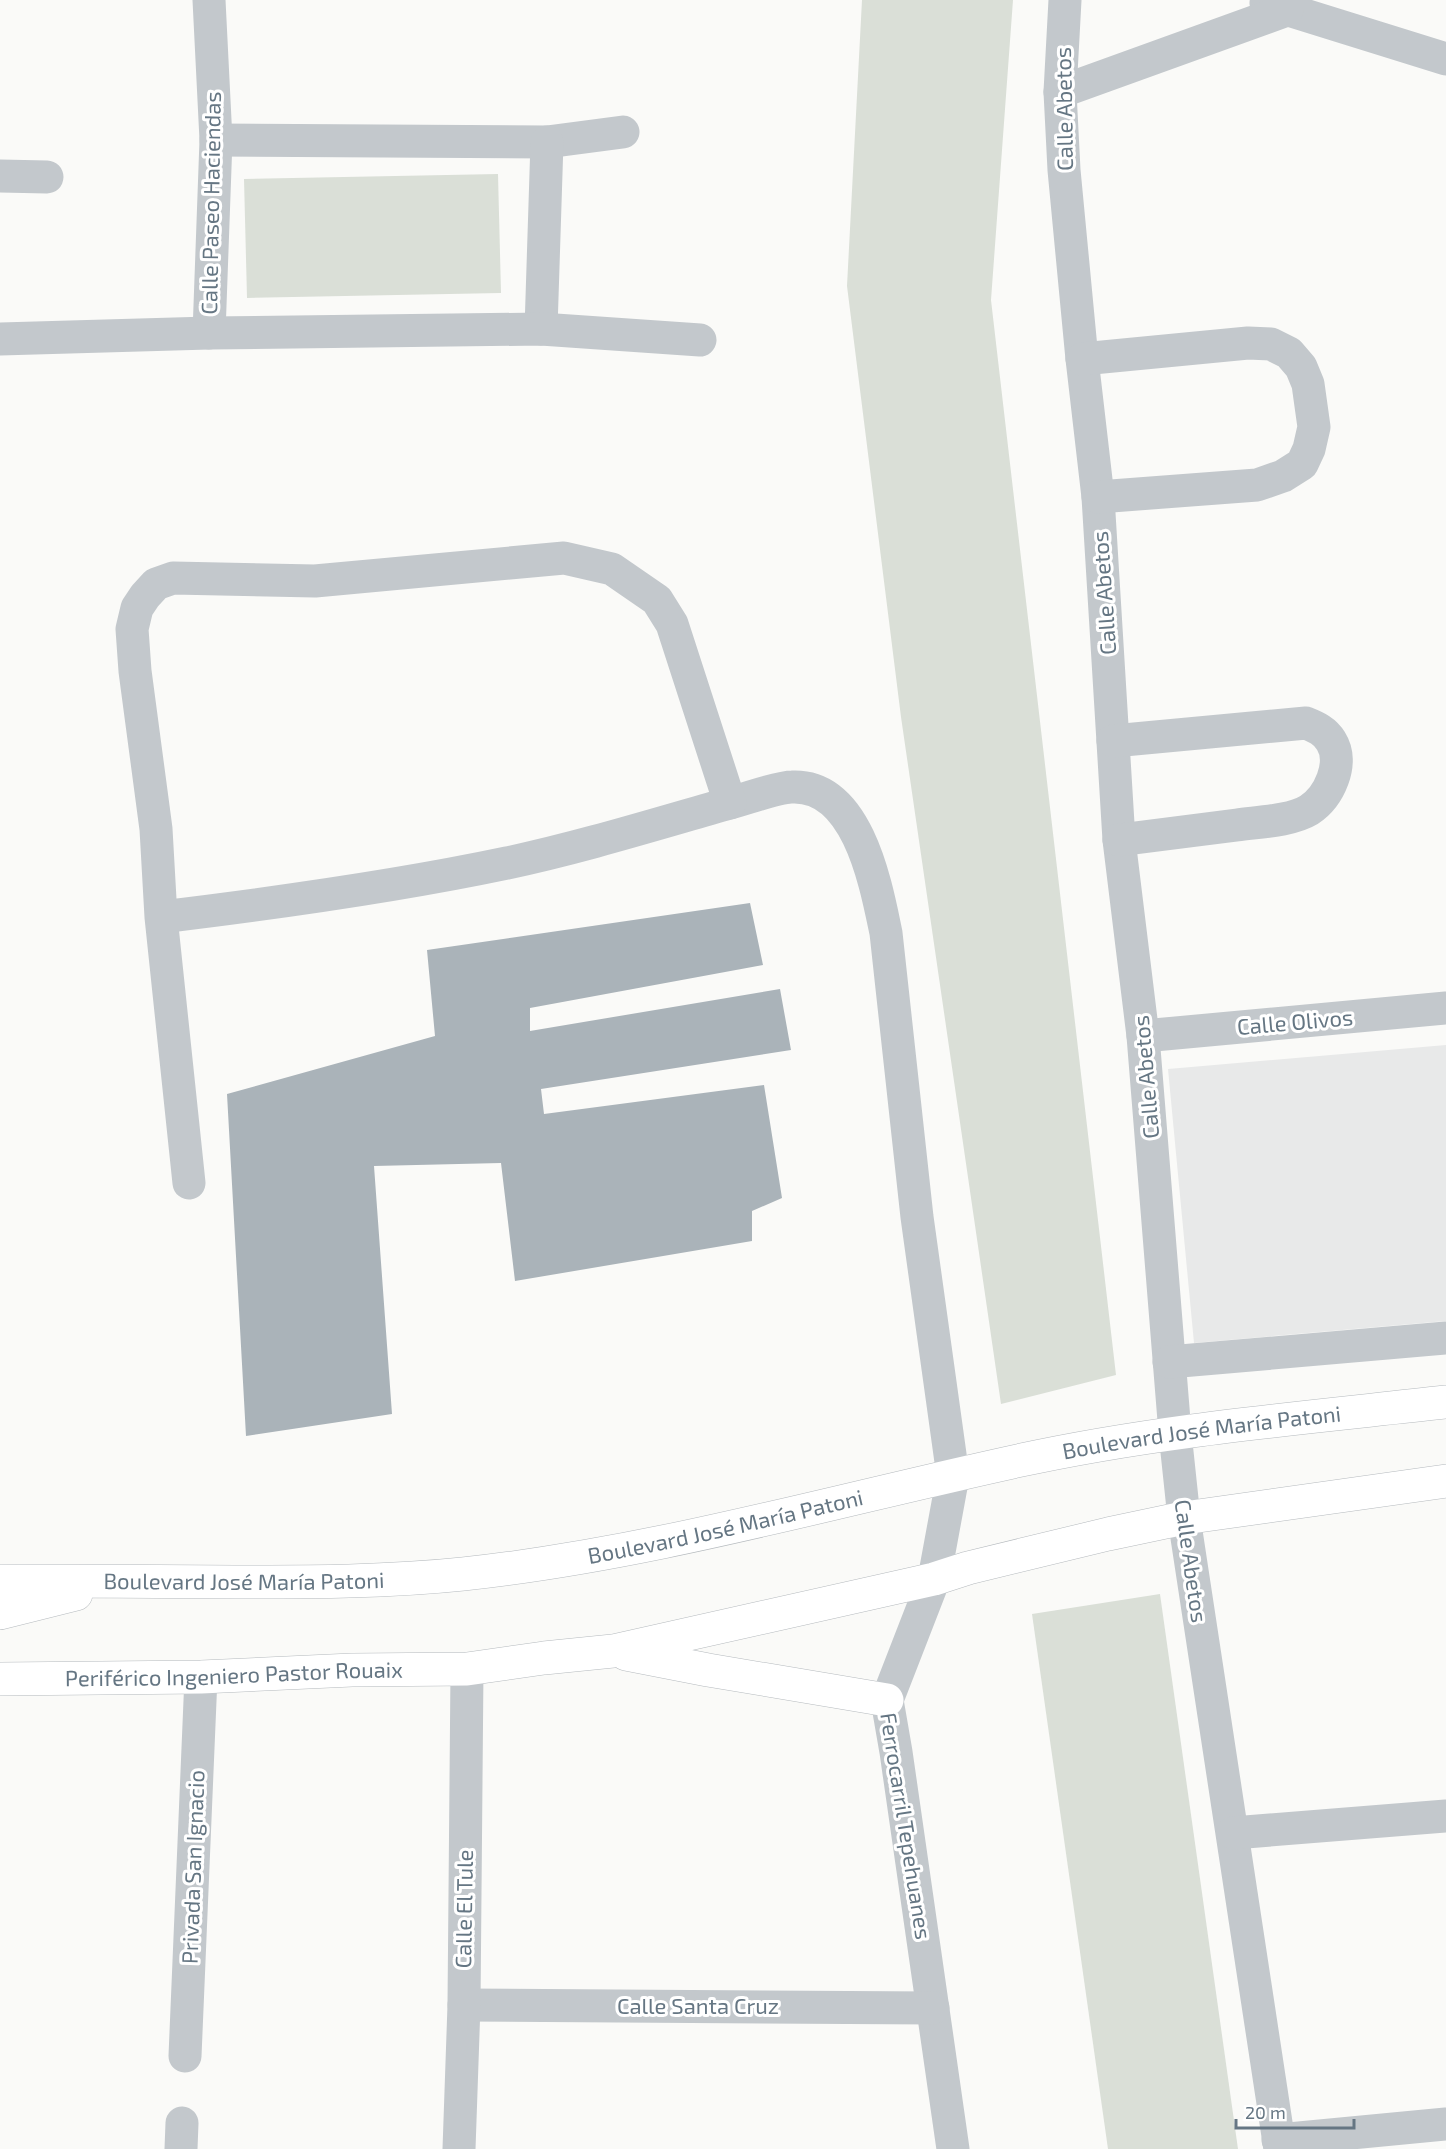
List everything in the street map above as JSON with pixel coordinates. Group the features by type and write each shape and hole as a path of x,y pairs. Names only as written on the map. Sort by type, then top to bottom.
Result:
{"main road":[{"name":"Boulevard José María Patoni","path":"0,1581 326,1582 463,1574 601,1553 745,1523 1019,1460 1132,1439 1446,1402"},
{"path":"467,1669 613,1651 934,1579 968,1568 1184,1518 1446,1481"},
{"path":"0,1613 136,1581"},
{"path":"613,1651 719,1672 887,1700"},
{"name":"Periférico Ingeniero Pastor Rouaix","path":"0,1679 201,1677 352,1670 467,1669"}],"street":[{"name":"Calle Paseo Haciendas","path":"209,0 216,140 209,333"},
{"name":"Calle Abetos","path":"1065,0 1060,92 1064,170 1098,497 1119,840 1143,1036 1175,1433 1184,1518 1279,2144"},
{"path":"1256,0 1287,5 1446,59"},
{"path":"1060,92 1287,5"},
{"path":"216,140 547,142 623,132"},
{"path":"541,329 547,142"},
{"path":"0,176 47,177"},
{"path":"0,339 209,333 541,329 700,340"},
{"path":"1082,359 1248,343 1271,344 1289,353 1300,367 1308,384 1314,428 1309,449 1302,464 1283,476 1257,485 1098,497"},
{"path":"189,1183 161,917 156,829 135,671 132,628 136,608 156,584 173,578 315,581 564,558 612,569 657,600 672,624 730,803"},
{"path":"1113,741 1306,723 1320,729 1326,735 1332,742 1337,758 1333,778 1323,796 1308,810 1281,819 1119,840"},
{"name":"Ferrocarril Tepehuanes","path":"161,917 281,902 506,863 584,845 792,787 824,795 840,807 852,825 876,887 886,933 917,1218 953,1476 934,1579 887,1700 953,2149"},
{"name":"Calle Olivos","path":"1143,1036 1446,1008"},
{"path":"1169,1362 1446,1338"},
{"name":"Calle El Tule","path":"459,2149 464,2005 467,1669"},
{"name":"Privada San Ignacio","path":"185,2056 201,1677"},
{"path":"1233,1833 1446,1816"},
{"name":"Calle Santa Cruz","path":"464,2005 933,2008"},
{"path":"1279,2144 1446,2124"}],"shaded area":[{"path":"862,0 1013,0 991,300 1116,1375 1001,1404 901,717 847,286"},
{"path":"498,174 501,293 247,298 244,179"},
{"path":"1446,1045 1446,1321 1194,1343 1168,1069"},
{"path":"1160,1594 1238,2149 1108,2149 1032,1614"}],"building":[{"path":"750,903 763,965 530,1008 530,1031 780,989 791,1050 541,1089 544,1114 764,1085 782,1198 752,1211 752,1241 515,1281 501,1163 374,1166 392,1414 246,1436 227,1094 435,1036 427,950"}]}
